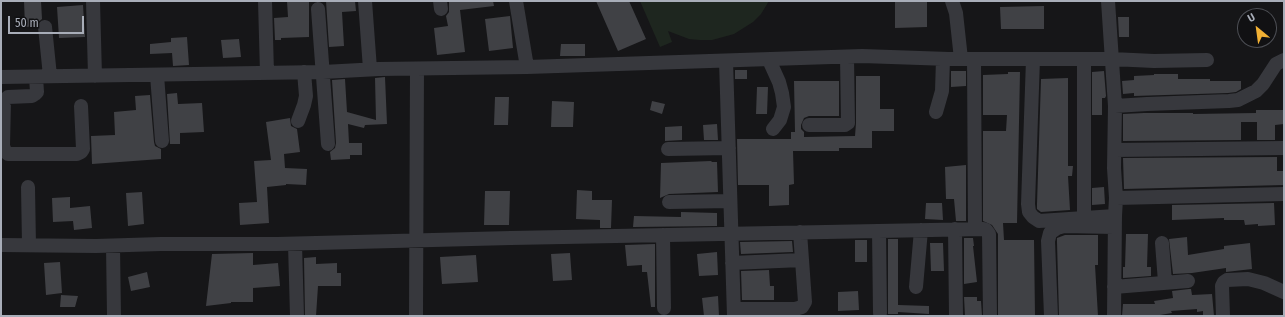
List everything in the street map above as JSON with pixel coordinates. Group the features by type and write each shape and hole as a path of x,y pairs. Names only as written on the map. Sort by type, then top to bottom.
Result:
{"street":[{"path":"93,1 95,76"},
{"path":"265,1 267,73"},
{"path":"366,1 370,69"},
{"path":"516,1 527,67"},
{"path":"952,1 967,59 975,229"},
{"path":"1108,1 1115,106 1116,198 1114,222 1114,316"},
{"path":"318,9 328,144"},
{"path":"45,27 43,76 37,92 32,96 8,97 4,101 4,151 8,154 77,154 82,152 81,106"},
{"path":"1,77 323,72 370,69 527,67 847,57 943,59 1112,59 1154,61 1207,60"},
{"path":"810,125 845,125 848,123 847,57"},
{"path":"936,112 942,91 943,59"},
{"path":"1033,59 1028,204 1029,212 1039,221 1084,217 1114,222"},
{"path":"1084,59 1084,217"},
{"path":"769,60 779,82 784,107 780,120 773,129"},
{"path":"1115,106 1229,102 1238,100 1256,91 1263,84 1276,64 1284,60"},
{"path":"726,61 730,234 734,312 795,309 802,307 805,302 800,232"},
{"path":"416,316 417,69"},
{"path":"298,120 306,96 304,72"},
{"path":"157,75 162,141"},
{"path":"668,149 729,148"},
{"path":"1115,150 1284,148"},
{"path":"28,187 29,245"},
{"path":"1116,198 1284,194"},
{"path":"669,202 730,201"},
{"path":"1051,316 1048,241 1050,233 1057,228 1064,226 1114,222"},
{"path":"955,229 956,316"},
{"path":"1,245 113,246 161,244 295,244 416,240 975,229 986,230 989,234 990,316"},
{"path":"916,287 921,230"},
{"path":"879,231 880,312"},
{"path":"662,235 664,308"},
{"path":"1162,243 1164,282"},
{"path":"295,244 297,316"},
{"path":"113,246 114,316"},
{"path":"732,263 802,260"},
{"path":"1223,316 1222,286 1227,280 1248,279 1264,283 1284,292"},
{"path":"1114,286 1188,281"}],"shaded area":[{"path":"640,1 769,1 761,14 753,22 734,34 712,40 700,40 689,39 668,31 672,42 660,47"}],"building":[{"path":"24,1 41,1 42,19 37,23 37,26 25,27"},
{"path":"287,1 309,1 309,37 281,38 281,40 275,40 274,18 288,17"},
{"path":"326,1 355,1 356,11 342,12 344,46 329,47"},
{"path":"449,1 493,1 494,6 460,10 465,52 437,55 434,28 448,26 446,16 449,12"},
{"path":"596,1 629,1 646,39 618,51"},
{"path":"895,1 927,1 927,27 895,28"},
{"path":"83,5 85,37 59,38 57,7"},
{"path":"1044,6 1044,29 1001,29 1000,7"},
{"path":"510,16 513,48 489,51 485,19"},
{"path":"1118,17 1129,17 1129,37 1119,37"},
{"path":"187,37 189,65 173,66 172,53 150,54 150,44 171,42 171,38"},
{"path":"239,39 241,57 223,58 221,40"},
{"path":"561,44 585,44 585,56 560,56"},
{"path":"735,70 747,70 747,79 735,79"},
{"path":"951,71 966,71 966,86 951,87"},
{"path":"1104,71 1106,96 1105,98 1102,98 1102,115 1092,115 1092,72"},
{"path":"1008,72 1020,72 1017,223 1003,223 1004,240 1034,240 1035,316 998,316 998,234 992,225 983,221 983,131 1006,131 1007,115 983,115 983,75 1008,74"},
{"path":"1178,74 1178,79 1241,81 1241,89 1236,92 1228,93 1134,96 1134,93 1123,94 1122,81 1134,80 1134,76"},
{"path":"856,76 880,76 880,109 894,109 894,131 872,131 872,148 839,148 839,151 793,151 794,184 789,185 789,205 769,206 769,185 738,185 737,139 791,139 791,132 795,132 794,81 839,81 839,116 809,116 804,118 801,129 804,132 804,137 855,136"},
{"path":"385,77 387,124 365,125 364,128 348,124 349,143 362,143 362,155 350,155 350,159 331,160 330,152 335,148 336,143 332,80 345,79 347,112 376,120 375,78"},
{"path":"1068,78 1068,166 1073,166 1072,176 1068,176 1070,210 1041,212 1037,209 1037,204 1041,79"},
{"path":"757,87 768,87 767,114 756,114"},
{"path":"177,93 178,104 202,103 204,132 180,133 180,144 170,144 167,94"},
{"path":"150,95 154,142 155,146 161,149 161,159 92,164 91,136 115,135 114,112 136,110 135,96"},
{"path":"495,97 509,97 508,125 494,125"},
{"path":"552,101 574,102 573,127 551,127"},
{"path":"652,101 665,104 662,114 650,110"},
{"path":"1256,110 1284,110 1284,124 1275,125 1275,140 1257,140 1257,122 1241,122 1241,140 1123,141 1123,114 1256,113"},
{"path":"290,118 291,126 297,129 300,152 284,154 285,168 307,169 306,185 286,184 267,187 269,223 240,225 239,203 257,202 254,161 271,160 266,122"},
{"path":"717,124 718,140 704,140 703,125"},
{"path":"682,126 682,140 665,141 665,127"},
{"path":"1277,157 1277,171 1284,171 1284,185 1124,189 1123,158"},
{"path":"717,162 718,192 669,194 660,198 661,163"},
{"path":"966,165 966,221 956,221 954,199 946,199 945,167"},
{"path":"1104,187 1105,204 1092,205 1092,188"},
{"path":"577,190 592,191 592,200 612,200 611,228 600,228 600,220 576,219"},
{"path":"485,191 510,191 509,225 484,225"},
{"path":"142,192 144,224 128,226 126,193"},
{"path":"70,197 70,208 90,206 92,228 74,230 73,221 53,222 52,198"},
{"path":"926,203 942,203 943,220 925,219"},
{"path":"1274,203 1275,225 1245,225 1244,220 1224,220 1224,218 1172,220 1172,205"},
{"path":"681,212 717,213 717,226 633,227 634,216 681,217"},
{"path":"1126,234 1148,234 1147,267 1151,267 1151,276 1123,278 1123,267 1125,267"},
{"path":"1065,235 1098,235 1098,265 1095,265 1098,316 1059,316 1057,238"},
{"path":"1187,237 1188,255 1224,249 1224,246 1250,243 1252,269 1226,272 1226,268 1173,274 1169,239"},
{"path":"964,238 973,238 977,282 964,284"},
{"path":"888,239 898,239 898,305 929,306 929,314 898,312 898,314 888,314"},
{"path":"855,240 867,240 867,262 855,262"},
{"path":"792,241 793,252 741,254 740,242"},
{"path":"930,243 943,243 944,271 931,271"},
{"path":"655,244 655,307 651,307 647,272 642,272 642,265 627,266 625,245"},
{"path":"717,252 718,275 699,276 697,254"},
{"path":"253,253 253,265 278,263 280,286 253,288 253,302 231,302 206,306 212,254"},
{"path":"570,253 572,280 553,281 551,254"},
{"path":"476,255 478,282 442,284 440,257"},
{"path":"316,257 316,264 337,263 337,273 341,273 341,286 318,286 316,316 305,316 304,258"},
{"path":"60,262 62,293 46,295 44,263"},
{"path":"769,270 770,286 774,286 774,300 742,300 741,271"},
{"path":"147,272 150,287 131,291 128,277"},
{"path":"1191,289 1192,295 1212,294 1214,316 1203,316 1203,311 1197,312 1197,309 1171,311 1172,313 1154,316 1122,316 1123,304 1155,304 1154,301 1173,298 1172,291"},
{"path":"858,291 859,310 838,311 838,292"},
{"path":"61,295 78,296 75,307 60,307"},
{"path":"718,296 719,316 704,316 702,298"},
{"path":"964,297 977,297 977,301 981,301 982,316 965,316"}]}
